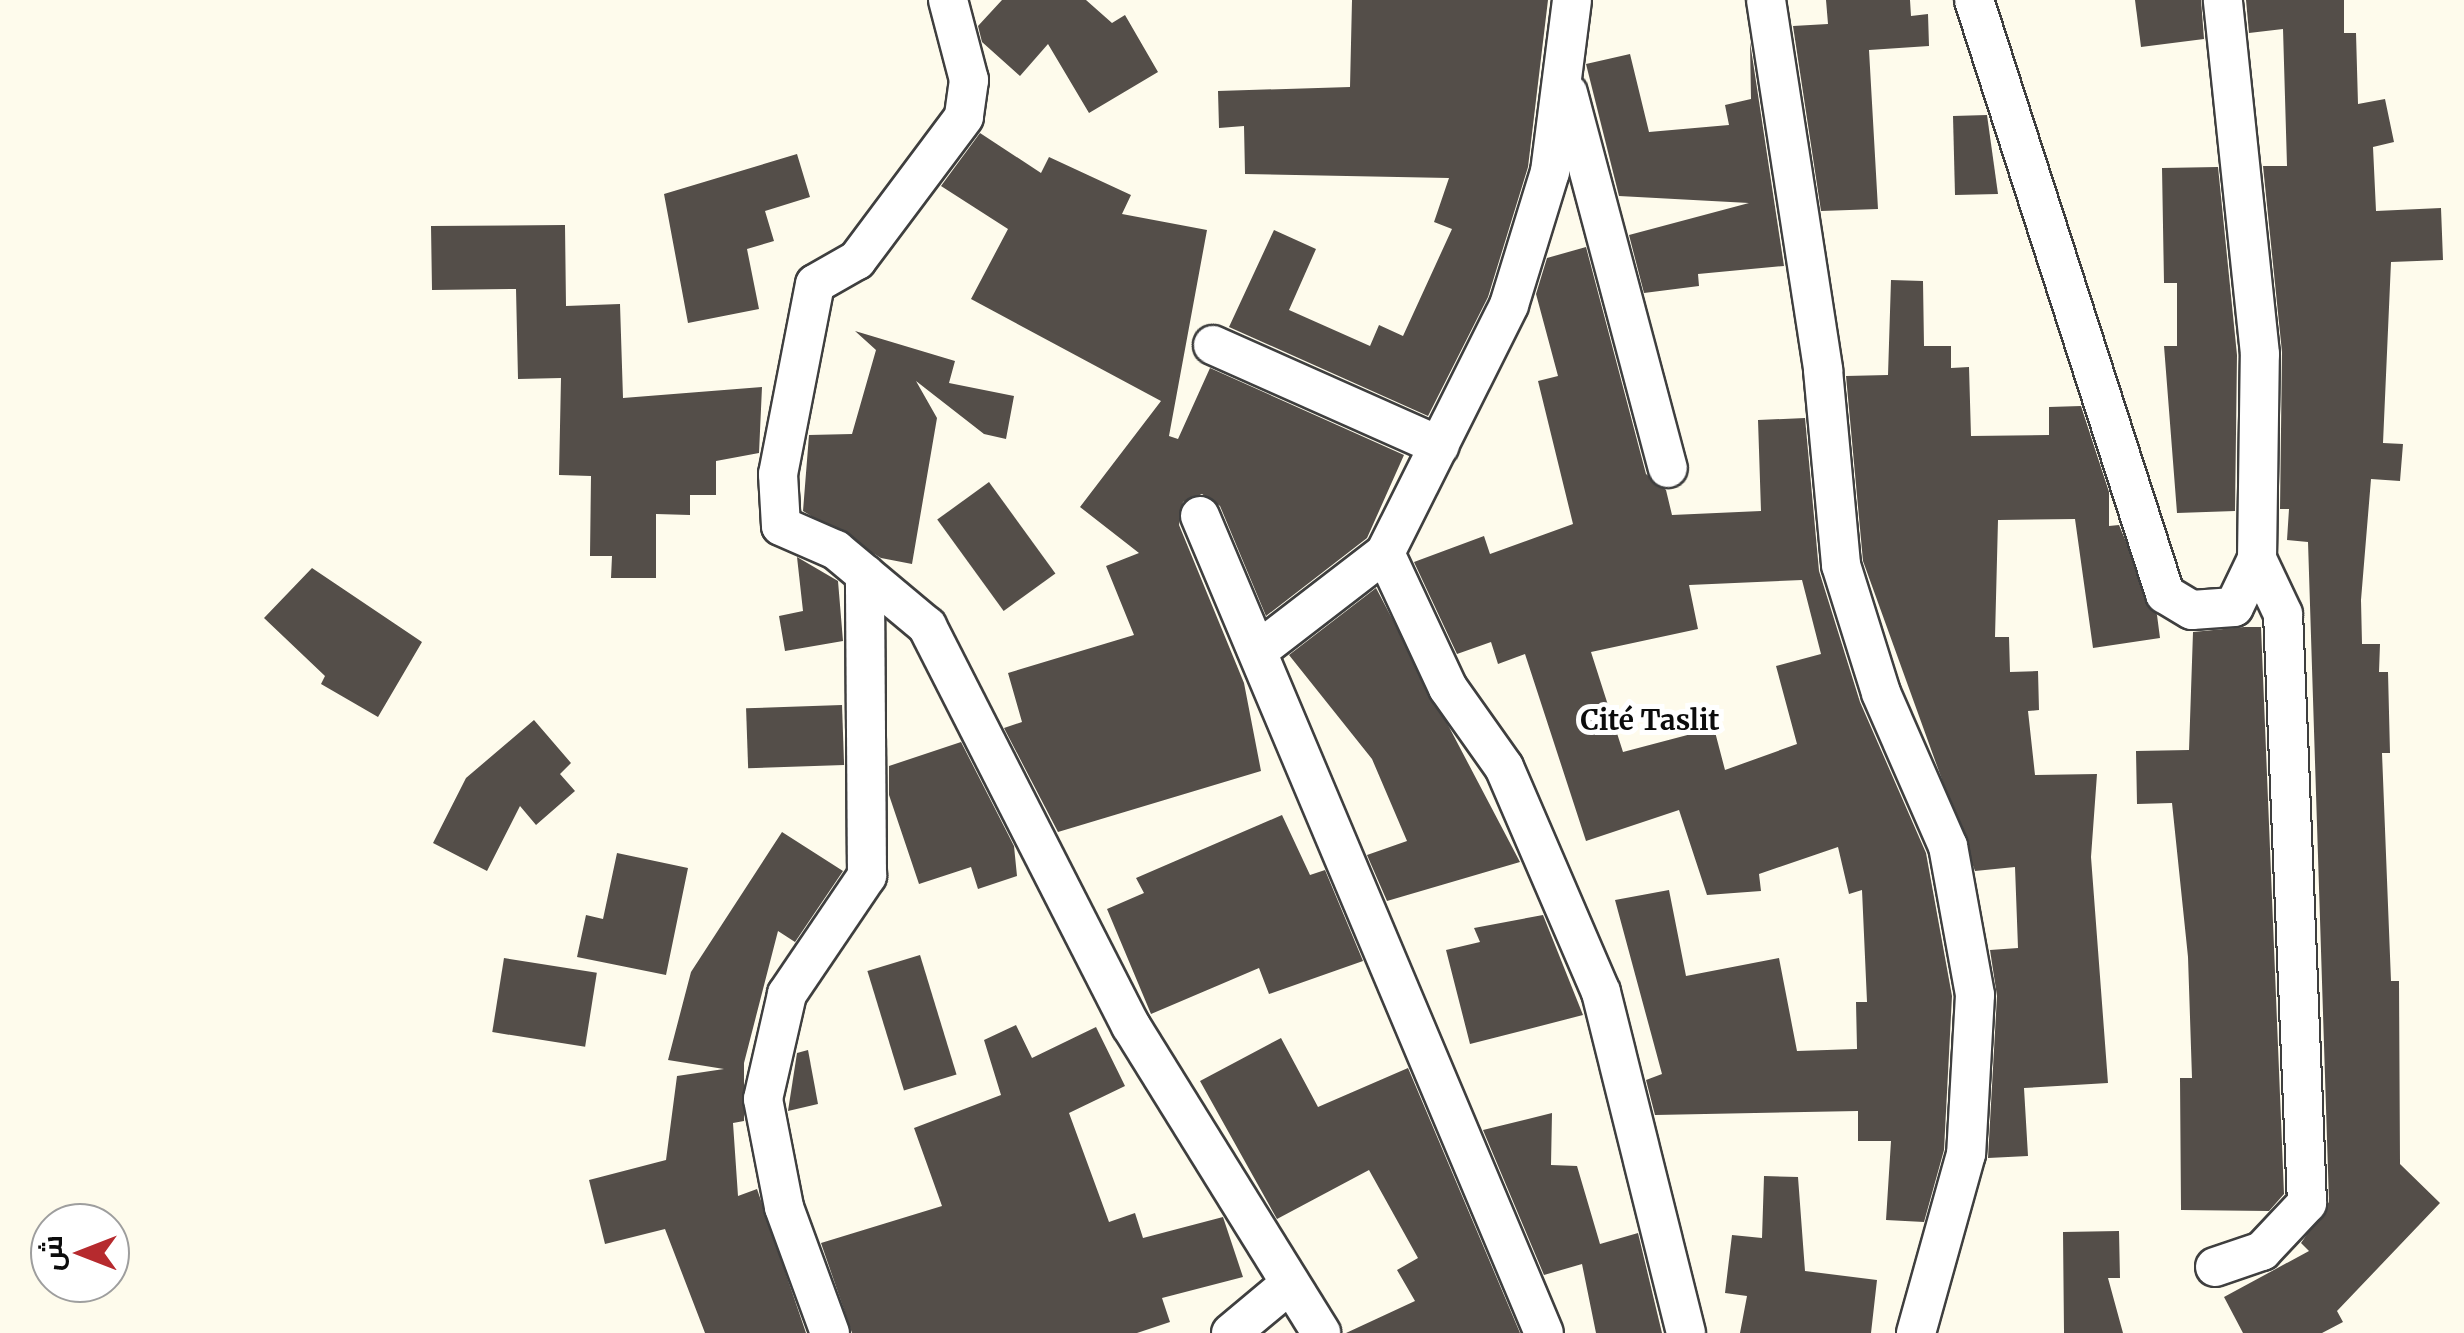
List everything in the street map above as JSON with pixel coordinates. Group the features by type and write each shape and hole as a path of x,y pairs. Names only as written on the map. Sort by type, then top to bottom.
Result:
{"street":[{"path":"948,0 969,80 964,117 857,260 814,284 778,474 781,526 864,574 927,626 1131,1026 1286,1288 1321,1333"},
{"path":"1260,650 1385,553 1509,305 1550,172 1572,0"},
{"path":"1766,0 1823,370 1842,566 1881,693 1948,846 1975,995 1966,1154 1916,1333"},
{"path":"1974,0 2165,594 2192,610 2234,607 2258,559"},
{"path":"2214,1266 2262,1251 2308,1203 2284,614 2258,559 2260,354 2223,0"},
{"path":"1562,74 1668,468"},
{"path":"1213,345 1440,446"},
{"path":"1200,516 1260,650 1544,1333"},
{"path":"1385,553 1448,688 1504,767 1601,992 1686,1333"},
{"path":"830,1333 784,1208 763,1099 786,994 866,876 864,574"},
{"path":"1231,1333 1286,1288"}],"building":[{"path":"1002,0 1086,0 1112,23 1125,15 1158,72 1089,113 1048,44 1020,76 982,42 978,26"},
{"path":"1352,0 1548,0 1528,167 1488,297 1428,416 1229,327 1274,230 1316,249 1289,310 1370,346 1379,325 1403,336 1452,229 1434,222 1449,178 1245,174 1244,126 1219,128 1218,91 1350,87"},
{"path":"1826,0 1910,0 1911,16 1928,14 1929,46 1869,50 1878,209 1821,211 1793,26 1828,24"},
{"path":"2135,0 2201,0 2204,39 2141,47"},
{"path":"2246,0 2344,0 2344,33 2356,33 2358,104 2385,99 2394,142 2373,147 2376,211 2441,208 2443,260 2391,262 2383,443 2403,444 2400,481 2371,479 2361,600 2362,644 2380,644 2379,672 2388,672 2390,753 2382,753 2391,981 2399,981 2400,1164 2440,1203 2337,1311 2343,1322 2322,1333 2243,1333 2224,1297 2309,1251 2301,1243 2329,1202 2308,542 2287,540 2289,509 2280,509 2282,352 2263,166 2287,166 2283,29 2249,33"},
{"path":"1750,42 1784,266 1698,274 1699,286 1644,293 1629,235 1749,203 1619,196 1586,64 1630,54 1649,132 1729,125 1725,105 1751,99"},
{"path":"1987,115 1998,194 1955,195 1953,116"},
{"path":"980,133 1041,173 1049,157 1131,195 1122,214 1207,230 1169,436 1178,439 1210,368 1404,455 1367,538 1266,616 1220,506 1202,494 1183,502 1179,525 1244,683 1261,771 1058,832 1004,728 1022,722 1008,673 1134,635 1106,566 1139,553 1080,507 1161,401 971,299 1008,229 941,186"},
{"path":"797,154 810,197 765,211 774,241 747,249 759,309 688,323 664,194"},
{"path":"2218,167 2237,355 2235,511 2177,513 2164,346 2177,346 2177,283 2164,283 2162,168"},
{"path":"565,225 566,306 620,304 623,398 762,387 759,453 716,461 716,495 690,495 690,515 656,514 656,578 611,578 612,556 590,556 591,476 559,475 561,378 518,379 516,289 432,290 431,226"},
{"path":"1586,247 1646,474 1666,490 1672,515 1761,511 1758,420 1805,418 1819,571 1860,702 1926,853 1952,996 1944,1150 1924,1222 1886,1220 1891,1141 1858,1141 1858,1111 1655,1115 1646,1080 1662,1074 1615,900 1669,890 1686,976 1779,958 1797,1051 1857,1049 1856,1002 1867,1002 1862,890 1849,894 1838,847 1759,874 1761,891 1707,895 1679,810 1586,841 1525,654 1498,664 1491,642 1457,654 1414,562 1484,536 1490,554 1573,524 1538,381 1558,376 1536,294 1547,258","holes":["1802,580 1821,654 1776,666 1797,744 1725,770 1714,728 1623,752 1591,652 1698,629 1689,585"]},
{"path":"1891,280 1923,281 1924,346 1951,346 1951,368 1969,367 1971,436 2049,435 2049,407 2081,406 2109,492 2109,526 2119,525 2157,615 2160,638 2093,648 2075,519 1998,520 1995,637 2009,637 2010,672 2038,671 2039,710 2028,711 2035,775 2097,774 2091,857 2108,1083 2024,1088 2028,1156 1988,1158 1997,996 1990,950 2018,948 2015,867 1975,871 1863,561 1846,376 1888,375"},
{"path":"855,331 955,361 949,383 1014,396 1006,439 984,434 916,381 937,418 912,564 881,558 803,511 809,435 852,434 876,350"},
{"path":"989,482 1055,573 1004,611 937,520"},
{"path":"797,557 838,581 843,641 785,651 779,616 803,611"},
{"path":"312,568 422,642 378,717 321,684 325,676 264,618"},
{"path":"1376,588 1520,862 1387,901 1367,855 1407,841 1372,759 1289,655"},
{"path":"2261,627 2284,1194 2269,1211 2181,1210 2180,1078 2192,1078 2188,957 2172,803 2137,804 2136,751 2189,750 2193,632"},
{"path":"842,705 844,765 748,768 746,708"},
{"path":"534,720 571,763 560,774 575,791 536,825 520,806 487,871 433,843 466,778"},
{"path":"961,742 1014,846 1017,876 978,889 971,867 919,884 889,795 889,766"},
{"path":"1282,815 1310,875 1325,870 1363,961 1269,994 1259,968 1151,1014 1107,909 1144,893 1136,878"},
{"path":"782,832 843,871 795,942 778,931 744,1063 744,1121 733,1123 738,1196 757,1189 806,1333 705,1333 665,1229 605,1244 589,1180 666,1160 677,1076 724,1069 668,1060 691,972"},
{"path":"617,853 688,868 666,975 577,957 586,915 603,919"},
{"path":"1543,915 1583,1015 1470,1044 1446,950 1480,942 1474,928"},
{"path":"920,955 957,1075 904,1091 867,971"},
{"path":"504,958 597,973 585,1047 492,1032"},
{"path":"1016,1025 1032,1058 1096,1027 1125,1086 1069,1113 1109,1222 1135,1213 1143,1238 1223,1217 1243,1277 1162,1298 1170,1322 1137,1333 852,1333 821,1243 942,1206 914,1128 1001,1095 984,1040"},
{"path":"1281,1038 1318,1107 1408,1068 1520,1333 1346,1333 1415,1301 1397,1270 1418,1258 1369,1170 1277,1219 1200,1081"},
{"path":"808,1050 818,1104 788,1111 797,1053"},
{"path":"1552,1113 1551,1165 1577,1166 1600,1244 1638,1233 1662,1333 1596,1333 1582,1264 1544,1275 1483,1130"},
{"path":"1764,1176 1798,1177 1805,1271 1877,1280 1871,1333 1740,1333 1747,1296 1725,1293 1732,1235 1762,1238"},
{"path":"2119,1231 2120,1278 2108,1278 2123,1333 2064,1333 2063,1232"}],"district":[{"name":"Cité Taslit","path":"1650,720"}]}
